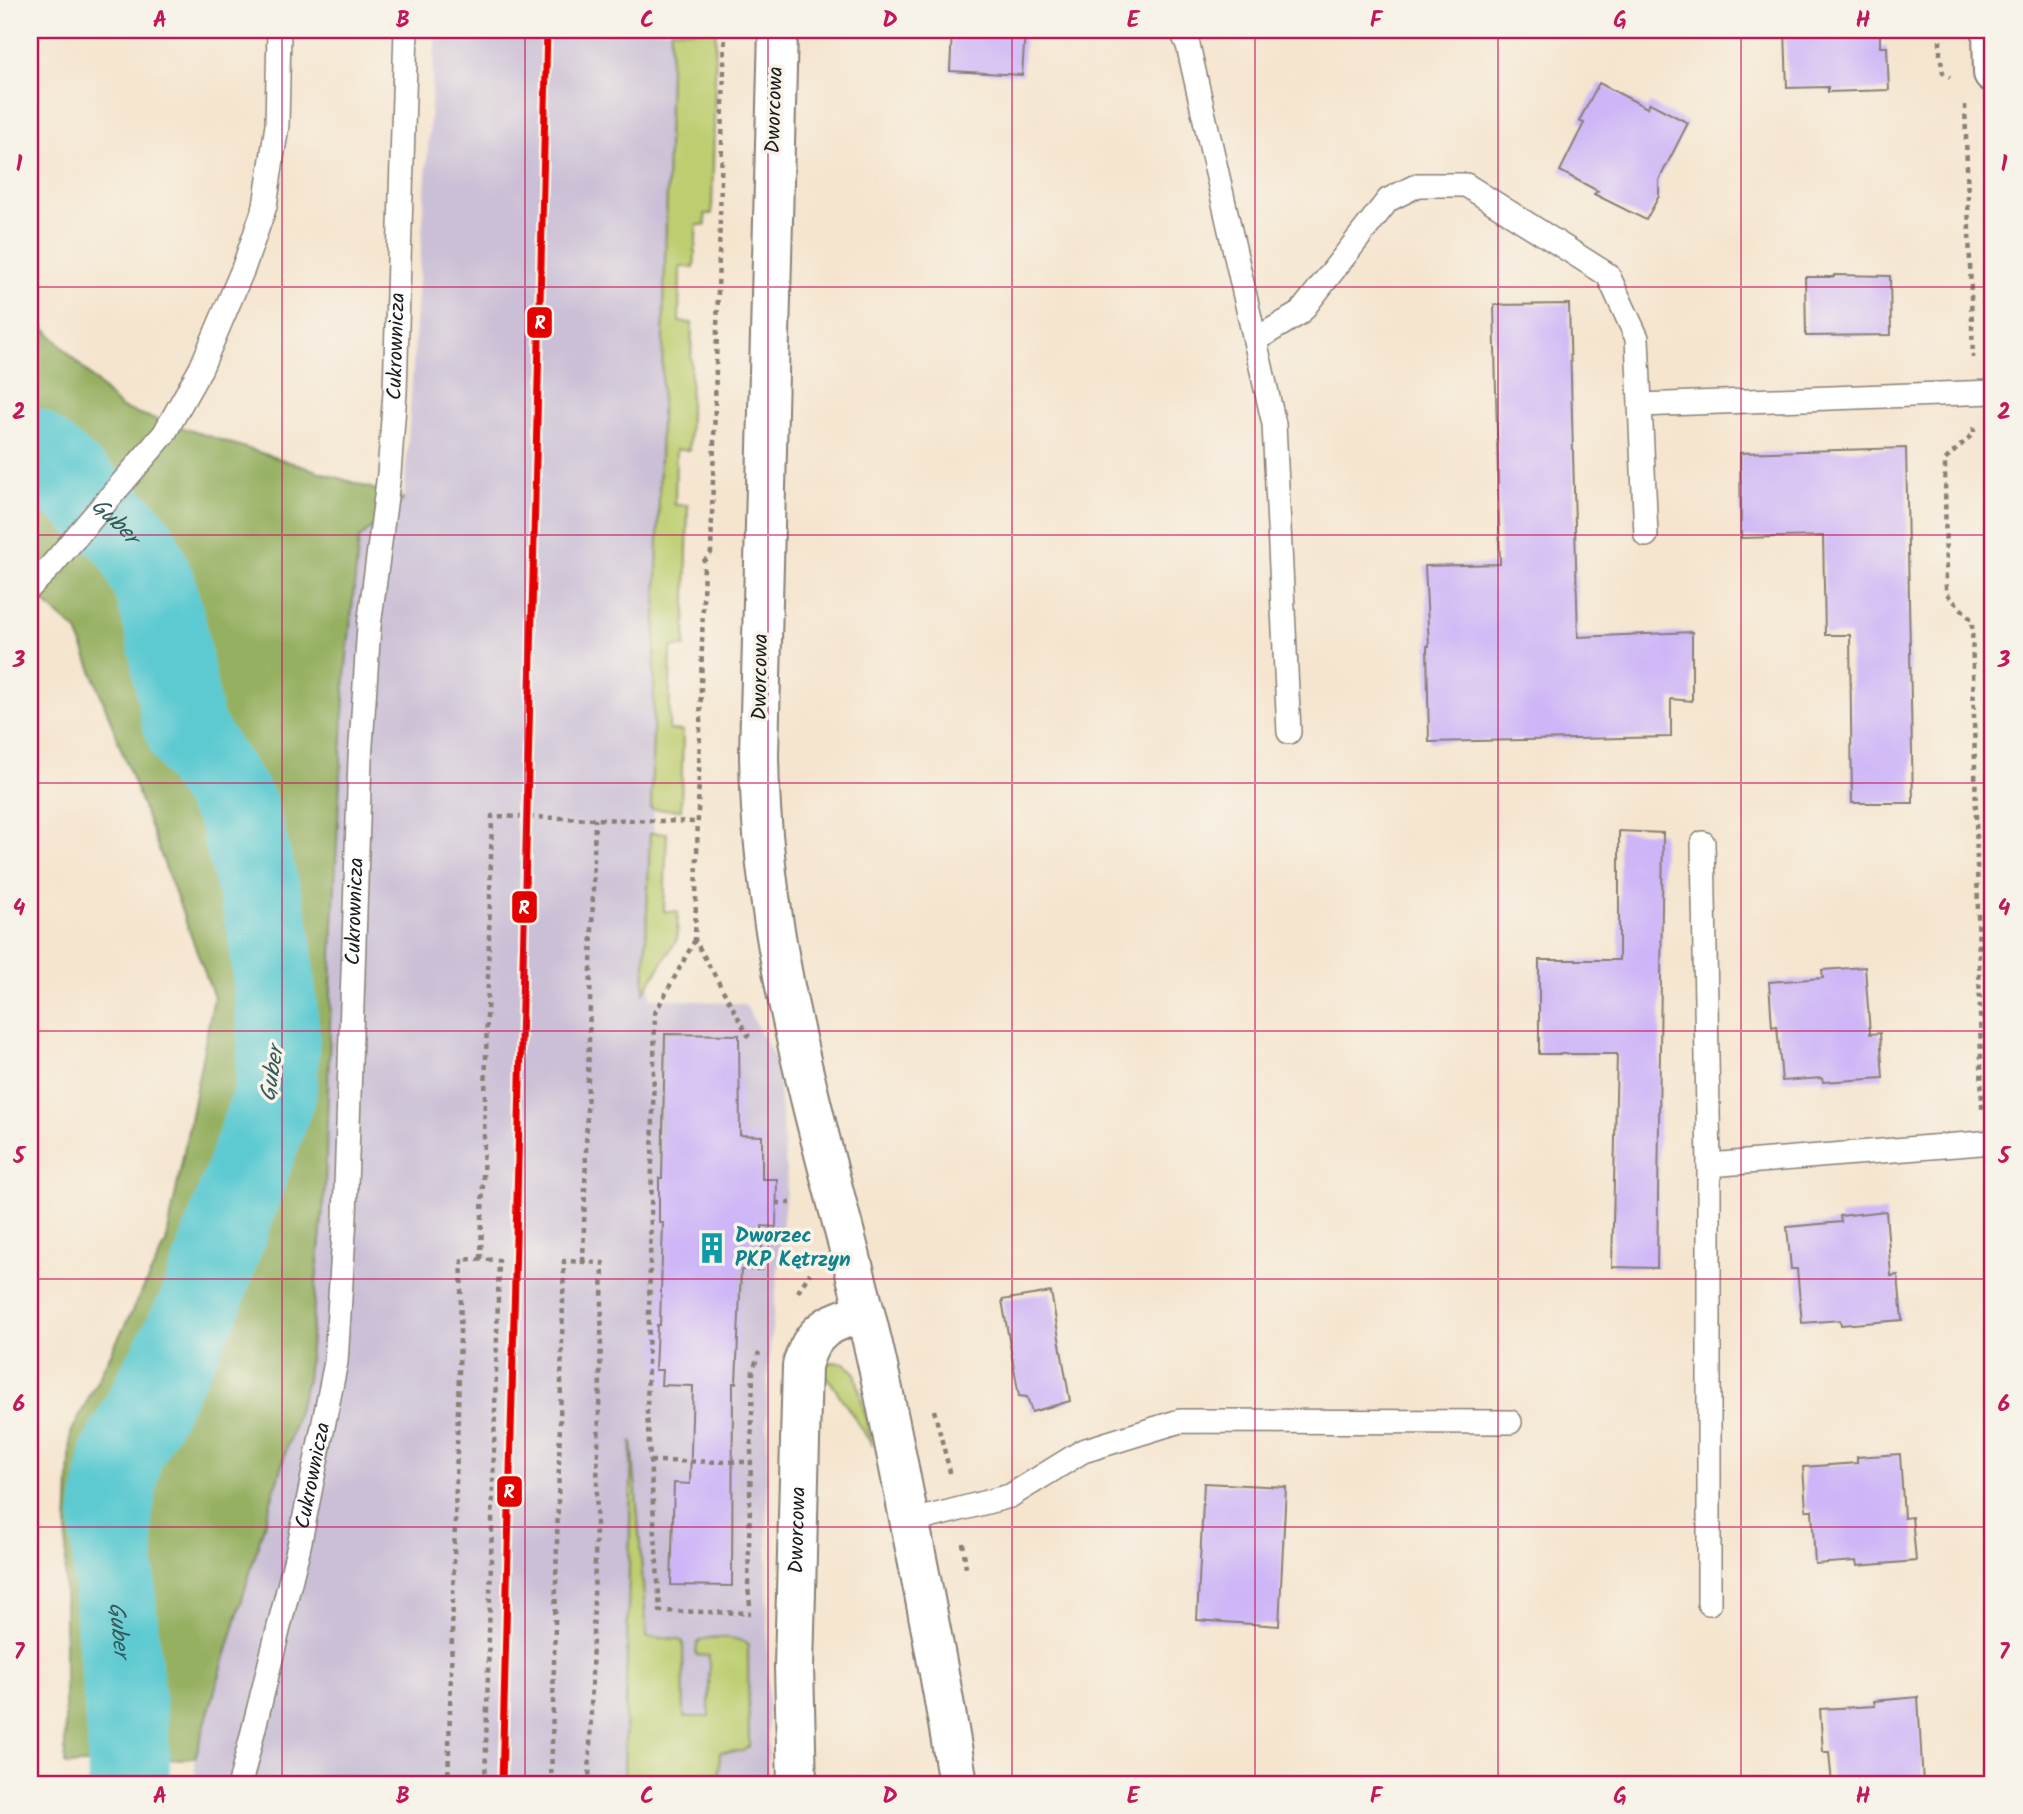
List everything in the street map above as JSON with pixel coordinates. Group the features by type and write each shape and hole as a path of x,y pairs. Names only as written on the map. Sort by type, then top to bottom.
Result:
{"street":[{"name":"Dworcowa","path":"778,30 759,754 768,894 783,986 892,1429 930,1621 957,1784"},
{"path":"1976,78 1992,30"},
{"name":"Dworcowa","path":"797,1784 794,1667 802,1366 809,1343 820,1332 833,1322 864,1312"}],"lane":[{"path":"30,587 164,435 201,368 251,250 265,206 277,125 279,30"},
{"name":"Cukrownicza","path":"240,1784 299,1546 336,1362 345,1217 360,759 369,626 388,474 395,391 406,30"},
{"path":"1181,30 1188,45 1275,424 1289,732"},
{"path":"1255,340 1300,313 1388,200 1418,185 1466,185 1608,275 1637,338 1646,535"},
{"path":"1640,405 1983,392"},
{"path":"1703,843 1709,1165 1709,1603"},
{"path":"1709,1165 1988,1143"},
{"path":"910,1522 1010,1496 1083,1451 1180,1420 1510,1422"}],"path":[{"path":"1940,30 1943,73 1976,78"},
{"path":"1965,99 1983,392 1974,433 1945,460 1946,593 1972,620 1978,946 1993,1268"},
{"path":"481,1259 492,816 697,822"},
{"path":"583,1262 595,819"},
{"path":"695,940 654,1013 647,1413 660,1611 751,1614"},
{"path":"1978,946 1993,945"},
{"path":"651,1200 659,1200"},
{"path":"448,1784 462,1259 499,1260 485,1784"},
{"path":"551,1784 564,1261 603,1263 589,1784"},
{"path":"650,1461 751,1462"},
{"path":"1993,1466 1993,1481"}],"shaded area":[{"path":"436,30 671,30 650,998 745,1004 777,1063 787,1181 767,1379 768,1784 195,1784 195,1758 307,1380 325,1188 333,925 347,651 359,539 404,499"}],"green space":[{"path":"671,30 716,30 712,214 705,214 706,225 697,225 694,267 680,267 679,322 692,323 689,450 676,450 675,505 688,505 685,647 671,647 669,730 683,731 681,810 651,809"},
{"path":"30,313 121,408 404,499 359,539 345,677 333,925 325,1188 307,1380 195,1758 65,1765 65,1581 71,1433 166,1243 214,997 77,631 30,590"},
{"path":"650,833 667,833 664,911 678,912 677,939 644,992"},
{"path":"829,1362 844,1363 855,1372 873,1446 821,1367"},
{"path":"632,1440 647,1637 678,1639 683,1642 684,1717 709,1717 709,1656 696,1655 697,1643 723,1638 738,1640 748,1645 749,1746 743,1751 720,1752 719,1784 624,1784"}],"building":[{"path":"952,30 1025,30 1022,75 950,71"},
{"path":"1785,30 1880,30 1880,47 1887,47 1889,90 1828,92 1828,87 1787,88"},
{"path":"1599,83 1647,108 1650,103 1688,123 1659,180 1659,196 1646,220 1594,194 1598,191 1560,171 1584,123 1579,121"},
{"path":"1890,276 1891,335 1806,336 1805,277"},
{"path":"1569,304 1578,637 1692,632 1692,701 1671,699 1671,737 1429,742 1429,646 1425,566 1500,564 1494,305"},
{"path":"1906,448 1913,803 1852,803 1850,635 1825,635 1823,536 1741,538 1740,453"},
{"path":"1619,831 1663,833 1657,1268 1612,1267 1617,1054 1539,1054 1539,960 1619,960"},
{"path":"1865,967 1870,1034 1880,1033 1883,1078 1823,1082 1822,1078 1782,1081 1777,1026 1772,1027 1769,982 1823,978 1822,970"},
{"name":"Dworzec PKP Kętrzyn","path":"665,1034 739,1035 740,1135 762,1136 762,1179 777,1179 776,1227 762,1226 762,1270 741,1270 736,1383 733,1383 732,1586 671,1585 674,1483 690,1484 693,1386 661,1385 662,1370 655,1370 657,1325 660,1325 663,1223 659,1223 659,1178 662,1178"},
{"path":"1886,1211 1891,1276 1898,1275 1902,1320 1841,1325 1840,1320 1802,1323 1797,1269 1791,1269 1787,1227 1841,1222 1840,1216"},
{"path":"1051,1292 1070,1401 1032,1412 1027,1397 1019,1396 1002,1300"},
{"path":"1900,1454 1904,1518 1912,1517 1916,1561 1857,1566 1856,1561 1815,1564 1812,1510 1806,1510 1803,1467 1857,1463 1857,1457"},
{"path":"1204,1483 1286,1487 1279,1626 1197,1620"},
{"path":"1918,1697 1923,1784 1832,1784 1829,1752 1823,1752 1820,1709 1875,1706 1874,1701"}],"waterway":[{"name":"Guber","path":"30,448 125,531 138,548 155,587 165,624 182,719 189,737 237,809 269,929 279,1037 276,1090 199,1307 121,1455 111,1517 116,1612 128,1737 129,1784"}],"transit line":[{"name":"R","path":"502,1784 547,30"}],"place":[{"name":"Dworzec PKP Kętrzyn","path":"712,1248"}]}
